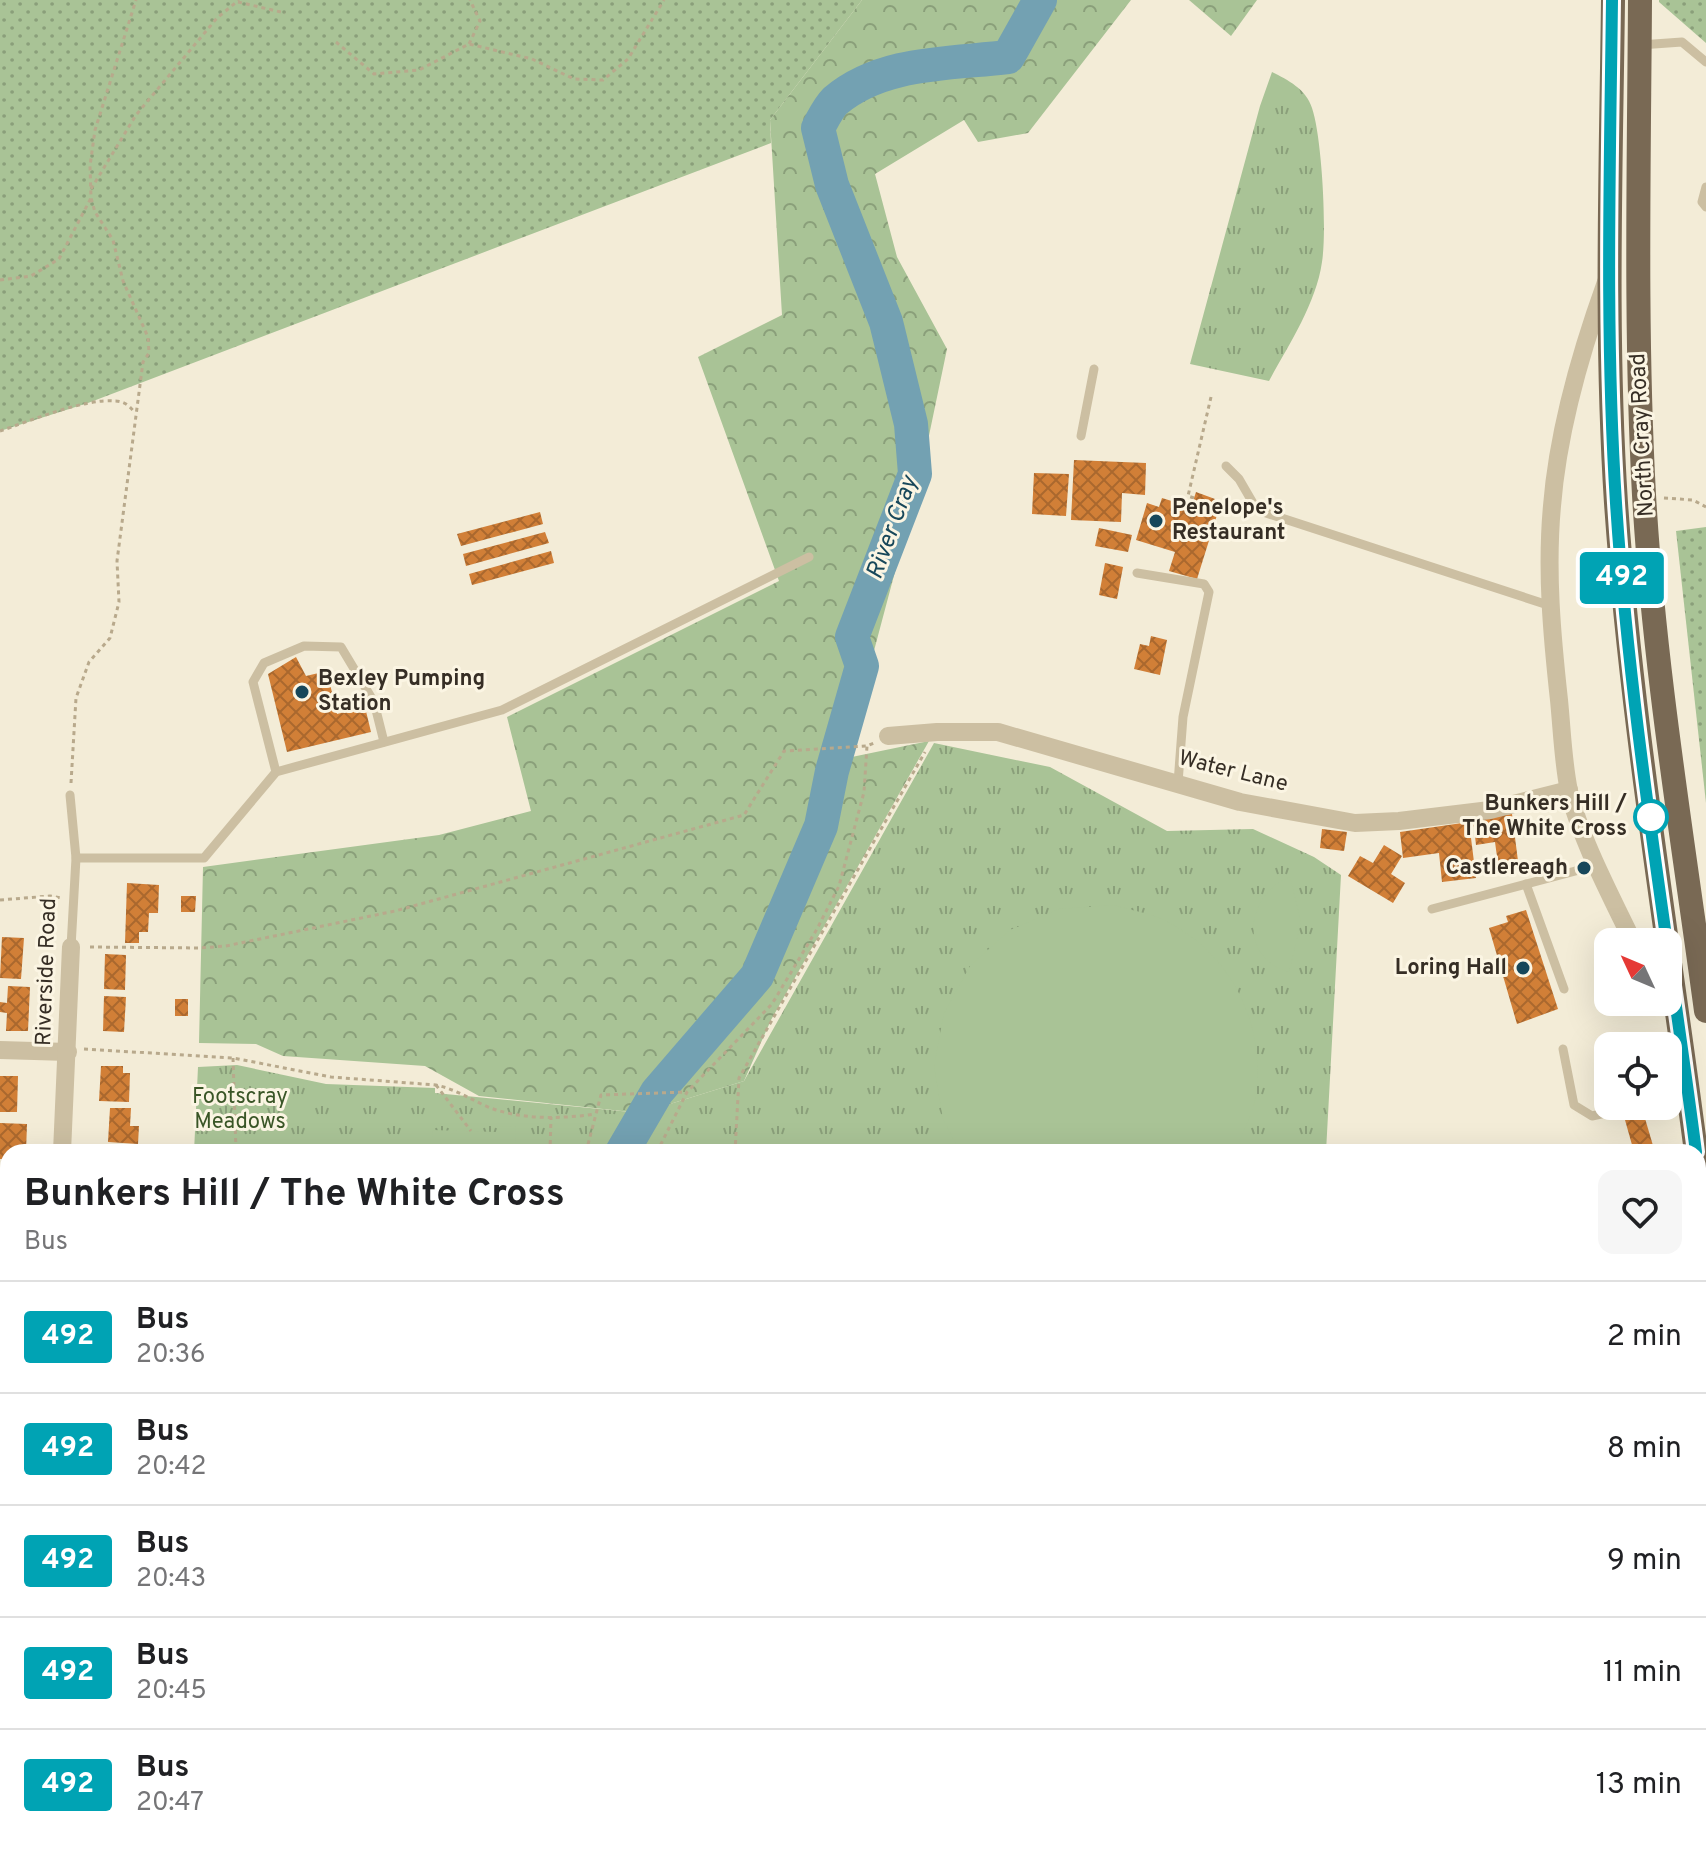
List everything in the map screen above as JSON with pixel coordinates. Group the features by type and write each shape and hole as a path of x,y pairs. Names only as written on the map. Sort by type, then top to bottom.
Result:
{"main road":[{"name":"North Cray Road","path":"1613,0 1609,275 1613,439 1627,633 1681,1032"},
{"name":"North Cray Road","path":"1640,0 1638,365 1644,499 1655,629 1706,1011"},
{"name":"North Cray Road","path":"1682,1109 1693,1144"}],"street":[{"path":"1609,275 1589,329 1569,399 1552,505 1551,606 1569,790 1581,829 1626,928"},
{"name":"Water Lane","path":"888,736 998,729 1240,802 1355,823 1490,810 1569,790"},
{"name":"Riverside Road","path":"62,1144 71,947"},
{"path":"0,1050 68,1050"}],"lane":[{"path":"1640,45 1682,42 1706,62"},
{"path":"1706,187 1702,202 1706,207"},
{"path":"1081,436 1094,369"},
{"path":"1226,466 1239,479 1257,510 1551,606"},
{"path":"76,858 204,858 276,772 502,710 809,557"},
{"path":"1137,573 1204,584 1209,592 1183,717 1178,783"},
{"path":"276,772 253,682 264,663 304,646 341,647 374,702 384,742"},
{"name":"Riverside Road","path":"70,795 76,858 71,947"},
{"path":"1432,909 1598,865"},
{"path":"1526,884 1564,989"},
{"path":"1563,1049 1574,1105 1594,1116"}],"path":[{"path":"70,795 76,698 89,662 110,638 119,602 117,561 143,362 149,353 148,337 123,281 113,240 95,212 91,198 90,166 95,130 136,0"},
{"path":"336,42 374,74 419,70 469,44 480,21 470,0"},
{"path":"469,44 532,59 574,79 603,80 628,59 664,0"},
{"path":"91,189 136,115 217,18 238,1 285,13"},
{"path":"0,280 31,276 59,259 91,198"},
{"path":"1194,498 1188,496 1211,397"},
{"path":"0,431 88,403 115,401 128,405 137,415"},
{"path":"1680,498 1706,507"},
{"path":"735,1144 739,1078 937,732"},
{"path":"71,947 226,946 395,911 744,815 784,751 867,746 864,792 839,886 817,929 772,1004 687,1092 661,1144"},
{"path":"0,900 50,896 73,899"},
{"path":"68,1050 233,1058 331,1077 436,1085 450,1088 491,1108 551,1117 595,1114"},
{"path":"233,1058 236,1144"},
{"path":"436,1085 471,1131"},
{"path":"588,1144 601,1095 687,1092"},
{"path":"550,1144 551,1117"}],"green space":[{"path":"0,0 862,0 770,120 771,143 88,403 0,431"},
{"path":"862,0 1131,0 1028,133 978,142 964,120 875,174 897,257 947,349 921,474 850,741 838,722 818,764 929,741 771,1020 744,1081 641,1113 479,1096 425,1066 283,1056 256,1044 199,1043 203,867 439,835 531,811 507,717 779,581 698,357 782,315 770,120"},
{"path":"1189,0 1257,0 1231,36"},
{"path":"1706,0 1706,43 1659,2"},
{"path":"1272,72 1301,90 1312,108 1321,161 1324,229 1322,262 1314,293 1269,381 1190,364"},
{"path":"1706,527 1706,803 1676,531"},
{"name":"Footscray Meadows","path":"934,743 1050,767 1167,831 1253,829 1314,857 1341,875 1326,1144 194,1144 198,1067 237,1065 326,1084 435,1088 435,1093 641,1113 744,1081"},
{"path":"1290,877 1301,922 1289,972 1274,965 1262,954 1254,929 1260,904 1278,883"},
{"path":"1113,905 1160,918 1189,935 1226,972 1249,1017 1257,1068 1255,1101 1238,1144 956,1144 943,1119 934,1066 944,1013 970,966 1010,930 1059,909"},
{"path":"498,1126 516,1127 515,1144 432,1144 433,1130 497,1132"}],"building":[{"path":"1074,460 1146,463 1145,495 1122,493 1121,522 1071,520"},
{"path":"1034,473 1069,474 1066,516 1032,514"},
{"path":"1196,492 1215,499 1211,513 1217,515 1197,579 1169,571 1175,552 1136,540 1147,503 1159,507 1162,498 1191,507"},
{"path":"540,512 543,524 461,546 457,534"},
{"path":"1099,528 1132,535 1128,552 1095,546"},
{"path":"545,532 549,543 466,566 463,554"},
{"path":"551,551 554,563 472,585 469,574"},
{"path":"1105,563 1123,567 1117,599 1099,595"},
{"path":"1151,636 1167,640 1160,675 1134,669 1140,644 1149,646"},
{"name":"Bexley Pumping Station","path":"296,657 306,676 327,671 337,714 365,707 371,732 287,752 268,674"},
{"path":"1512,814 1518,861 1498,864 1495,842 1476,845 1473,819"},
{"path":"1469,822 1476,878 1442,882 1439,853 1403,858 1400,832"},
{"path":"1322,829 1347,832 1344,851 1320,848"},
{"path":"1384,845 1402,856 1391,874 1405,883 1393,903 1348,876 1360,856 1373,863"},
{"path":"127,883 159,885 158,913 149,913 148,932 139,932 139,943 125,943"},
{"path":"181,896 196,896 195,912 181,912"},
{"name":"Loring Hall","path":"1526,910 1558,1009 1517,1024 1489,928 1508,922 1506,916"},
{"path":"2,937 24,938 21,979 0,978"},
{"path":"105,954 126,955 125,990 104,989"},
{"path":"8,986 30,987 28,1031 6,1031 7,1013 0,1012 0,1002 7,1003"},
{"path":"104,996 126,997 124,1032 103,1031"},
{"path":"175,999 188,999 188,1016 175,1016"},
{"path":"101,1066 123,1066 123,1073 130,1073 129,1102 99,1101"},
{"path":"0,1076 18,1076 17,1112 0,1112"},
{"path":"110,1108 131,1108 130,1126 139,1126 138,1144 108,1142"},
{"path":"1625,1120 1645,1120 1653,1144 1632,1144"},
{"path":"0,1123 27,1124 26,1144 0,1144"}],"waterway":[{"name":"River Cray","path":"627,1144 657,1092 757,976 821,826 832,771 862,666 852,637 915,474 911,424 886,322 832,185 818,128 835,101 874,78 940,63 1008,57 1040,0"}],"bus line":[{"name":"492","path":"1612,0 1609,275 1616,502 1627,633 1695,1144"}],"place":[{"name":"Penelope's Restaurant","path":"1156,521"},
{"name":"Bexley Pumping Station","path":"302,692"},
{"name":"Bunkers Hill / The White Cross","path":"1651,817"},
{"name":"Castlereagh","path":"1584,868"},
{"name":"Loring Hall","path":"1523,968"}]}
